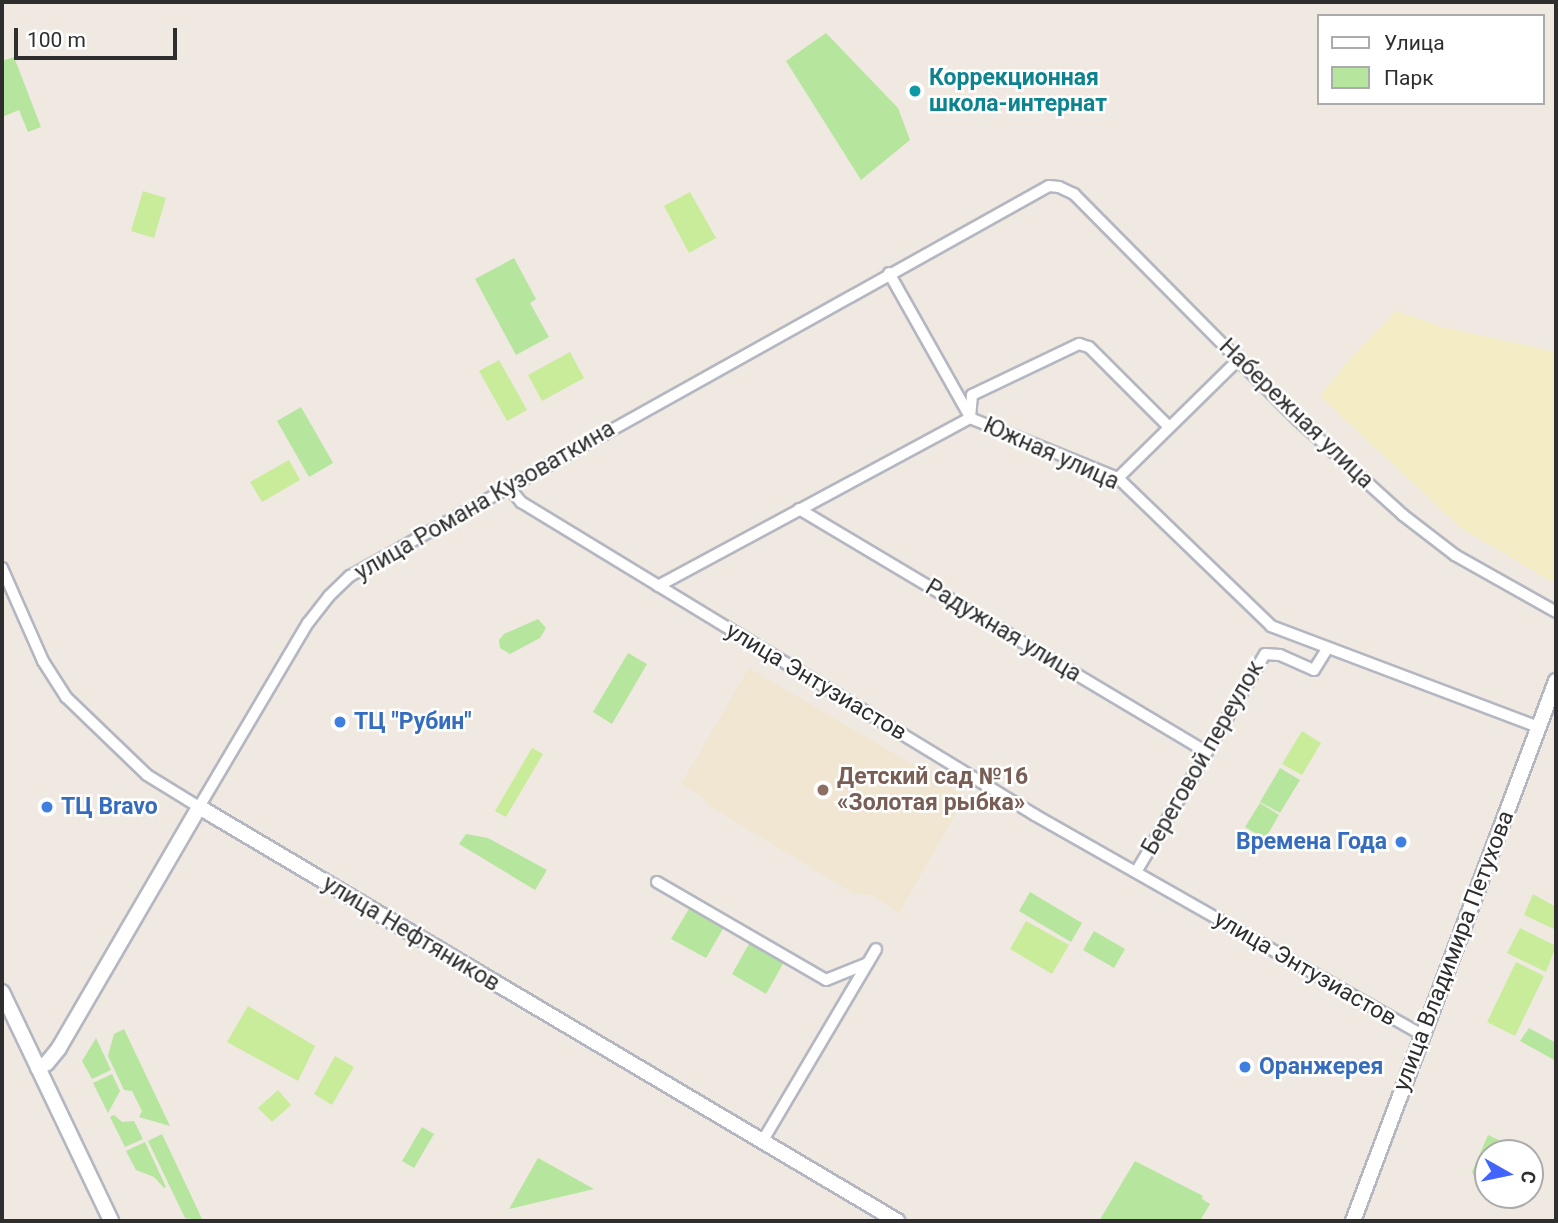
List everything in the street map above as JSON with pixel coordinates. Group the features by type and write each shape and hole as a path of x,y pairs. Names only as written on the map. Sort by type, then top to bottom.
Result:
{"street":[{"name":"улица Романа Кузоваткина","path":"38,1068 47,1063 59,1048 199,807 309,623 329,596 361,569 508,486 1039,189 1059,187"},
{"name":"Набережная улица","path":"1059,187 1074,194 1337,457 1420,529 1481,571 1556,612"},
{"path":"889,273 970,418"},
{"path":"970,418 972,395 1079,344 1089,347 1169,427"},
{"path":"1118,478 1238,360"},
{"name":"Южная улица","path":"659,586 970,418 1118,478 1271,626 1538,727"},
{"name":"улица Энтузиастов","path":"508,486 521,502 1035,815 1422,1035"},
{"name":"Радужная улица","path":"799,509 1206,752"},
{"name":"улица Нефтяников","path":"2,568 38,650 66,697 147,775 897,1221"},
{"name":"Береговой переулок","path":"1136,872 1265,654 1280,655 1314,670 1328,648"},
{"name":"улица Владимира Петухова","path":"1353,1221 1556,681"},
{"path":"657,882 826,980 868,963"},
{"path":"762,1142 876,949"},
{"path":"2,992 111,1221"}],"shaded area":[{"name":"Детский сад №16 «Золотая рыбка»","path":"749,668 966,796 899,913 871,895 854,894 707,804 705,799 681,784"}],"green space":[{"path":"826,33 898,108 910,140 861,180 786,61"},
{"path":"14,57 41,127 28,132 19,110 2,117 2,61"},
{"path":"143,191 166,198 154,238 131,231"},
{"path":"690,192 716,238 689,253 664,206"},
{"path":"514,258 536,299 530,303 549,337 516,355 475,279"},
{"path":"570,352 584,378 542,401 528,375"},
{"path":"499,360 527,410 507,421 479,371"},
{"path":"301,407 333,463 309,477 277,421"},
{"path":"289,460 300,480 262,502 250,482"},
{"path":"538,619 546,628 540,638 510,654 500,648 499,640 504,634"},
{"path":"628,653 647,664 612,724 593,712"},
{"path":"1302,731 1321,743 1302,775 1282,764"},
{"path":"532,748 543,754 506,817 495,811"},
{"path":"1280,768 1300,780 1280,813 1260,802"},
{"path":"1260,803 1279,815 1265,839 1245,827"},
{"path":"466,834 488,838 547,870 535,890 459,844"},
{"path":"1030,892 1082,923 1071,942 1019,911"},
{"path":"1533,894 1556,907 1556,930 1524,915"},
{"path":"690,907 724,927 706,958 671,939"},
{"path":"1026,921 1069,945 1052,974 1010,949"},
{"path":"1520,928 1556,946 1546,972 1507,953"},
{"path":"1094,931 1125,949 1114,968 1083,950"},
{"path":"750,942 784,962 766,994 732,974"},
{"path":"1516,962 1544,976 1515,1036 1487,1022"},
{"path":"248,1006 315,1046 298,1081 227,1042"},
{"path":"1529,1028 1556,1043 1556,1061 1520,1041"},
{"path":"124,1029 170,1126 139,1117 142,1111 132,1091 124,1090 108,1056 114,1034"},
{"path":"96,1038 111,1070 92,1079 82,1061"},
{"path":"335,1056 354,1067 332,1105 314,1094"},
{"path":"112,1074 120,1091 108,1113 93,1083"},
{"path":"278,1090 291,1105 272,1122 258,1108"},
{"path":"114,1115 122,1122 134,1121 143,1139 125,1147 110,1117"},
{"path":"422,1127 434,1134 414,1168 402,1161"},
{"path":"162,1134 203,1221 185,1218 148,1141"},
{"path":"145,1142 166,1187 164,1188 154,1177 136,1170 126,1151"},
{"path":"538,1158 594,1189 509,1209"},
{"path":"1135,1161 1203,1196 1202,1199 1210,1204 1200,1221 1099,1221"}],"sand":[{"path":"1396,311 1442,327 1556,352 1556,584 1461,528 1320,396 1351,358"}],"place":[{"name":"Коррекционная школа-интернат","path":"915,91"},
{"name":"ТЦ \"Рубин\"","path":"340,722"},
{"name":"Детский сад №16 «Золотая рыбка»","path":"823,790"},
{"name":"ТЦ Bravo","path":"47,807"},
{"name":"Времена Года","path":"1401,842"},
{"name":"Оранжерея","path":"1245,1067"}]}
